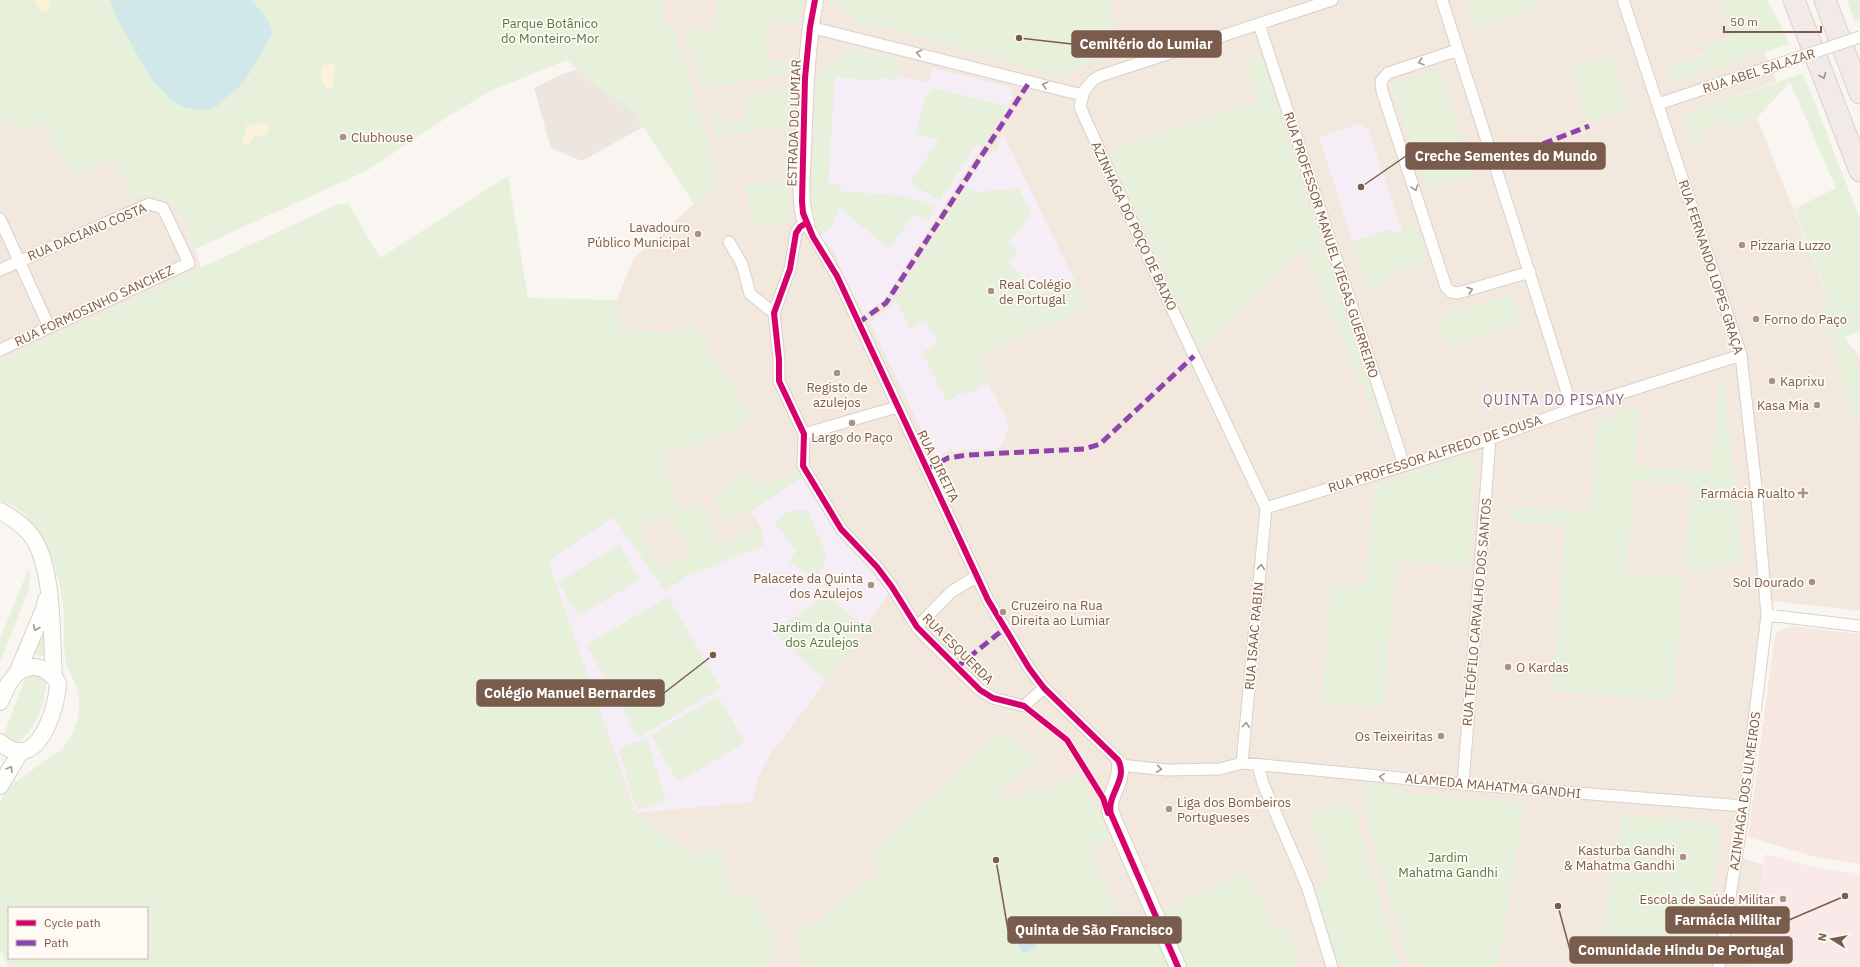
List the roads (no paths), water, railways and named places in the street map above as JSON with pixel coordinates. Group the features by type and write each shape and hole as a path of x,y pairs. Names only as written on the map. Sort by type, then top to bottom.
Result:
{"highway":[{"path":"1794,0 1860,171"},
{"path":"1825,0 1860,93"}],"street":[{"name":"ESTRADA DO LUMIAR","path":"806,223 802,200 805,78 810,27 815,0"},
{"path":"810,27 1082,95 1087,87 1100,76 1332,0"},
{"path":"1442,0 1496,171 1530,272 1572,409"},
{"name":"RUA FERNANDO LOPES GRAÇA","path":"1623,0 1741,355 1756,487 1767,615"},
{"name":"RUA PROFESSOR MANUEL VIEGAS GUERREIRO","path":"1259,24 1404,465"},
{"name":"RUA ABEL SALAZAR","path":"1658,104 1860,37"},
{"path":"1458,50 1388,73 1381,81 1382,91 1446,287 1451,292 1458,293 1530,272"},
{"name":"AZINHAGA DO POÇO DE BAIXO","path":"1082,95 1080,106 1083,114 1194,356 1266,508"},
{"name":"RUA DACIANO COSTA","path":"0,270 149,204 163,208 188,263"},
{"path":"0,219 20,260 49,327"},
{"name":"RUA ESQUERDA","path":"806,223 800,227 796,233 790,269 774,313 779,360 778,381 804,434 803,466 841,529 877,568 892,587 917,627 980,690 992,698 1024,706 1044,688"},
{"name":"RUA DIREITA","path":"806,223 837,276 976,576 1004,630 1028,668 1044,688 1118,760 1120,765"},
{"path":"729,242 742,264 750,294 774,313"},
{"name":"RUA FORMOSINHO SANCHEZ","path":"0,350 188,263"},
{"name":"RUA PROFESSOR ALFREDO DE SOUSA","path":"1266,508 1490,439 1572,409 1741,355"},
{"path":"804,434 897,407"},
{"name":"RUA TEÓFILO CARVALHO DOS SANTOS","path":"1463,784 1490,439"},
{"name":"RUA ISAAC RABIN","path":"1242,763 1266,508"},
{"path":"0,511 15,519 30,534 42,554 49,591 54,677"},
{"path":"917,627 952,592 976,576"},
{"path":"0,702 9,683 17,673 44,609 49,591"},
{"path":"1767,615 1860,626"},
{"name":"AZINHAGA DOS ULMEIROS","path":"1719,967 1744,806 1767,615"},
{"path":"0,742 12,750 21,751 27,751 35,745 50,720 57,692 58,683 47,670 40,667 24,668 17,673"},
{"path":"0,786 21,751"},
{"path":"1178,967 1111,814 1111,797 1120,777 1120,765 1141,766 1167,770 1220,769 1242,763"},
{"name":"ALAMEDA MAHATMA GANDHI","path":"1242,763 1463,784 1744,806"},
{"path":"1258,765 1263,784 1307,886 1332,967"}],"water":[{"path":"110,0 250,0 267,20 272,34 253,68 242,84 216,107 205,110 186,108 172,101 152,80 119,23"},
{"path":"1025,920 1037,947 1023,954 1011,927"}],"place":[{"name":"Cemitério do Lumiar","path":"1019,38"},
{"name":"Clubhouse","path":"343,137"},
{"name":"Creche Sementes do Mundo","path":"1361,187"},
{"name":"Lavadouro Público Municipal","path":"698,234"},
{"name":"Pizzaria Luzzo","path":"1742,245"},
{"name":"Real Colégio de Portugal","path":"991,291"},
{"name":"Forno do Paço","path":"1756,319"},
{"name":"Registo de azulejos","path":"837,373"},
{"name":"Kaprixu","path":"1772,381"},
{"name":"Kasa Mia","path":"1817,405"},
{"name":"Largo do Paço","path":"852,423"},
{"name":"Farmácia Rualto","path":"1803,493"},
{"name":"Sol Dourado","path":"1812,582"},
{"name":"Palacete da Quinta dos Azulejos","path":"871,585"},
{"name":"Cruzeiro na Rua Direita ao Lumiar","path":"1003,612"},
{"name":"Colégio Manuel Bernardes","path":"713,655"},
{"name":"O Kardas","path":"1508,667"},
{"name":"Os Teixeiritas","path":"1441,736"},
{"name":"Liga dos Bombeiros Portugueses","path":"1169,809"},
{"name":"Kasturba Gandhi & Mahatma Gandhi","path":"1683,857"},
{"name":"Quinta de São Francisco","path":"996,860"},
{"name":"Farmácia Militar","path":"1845,896"},
{"name":"Escola de Saúde Militar","path":"1783,899"},
{"name":"Comunidade Hindu De Portugal","path":"1558,906"}],"district":[{"name":"QUINTA DO PISANY","path":"1554,400"}],"park label":[{"name":"Parque Botânico do Monteiro-Mor","path":"550,30"},
{"name":"Jardim da Quinta dos Azulejos","path":"822,634"},
{"name":"Jardim Mahatma Gandhi","path":"1448,864"}]}
